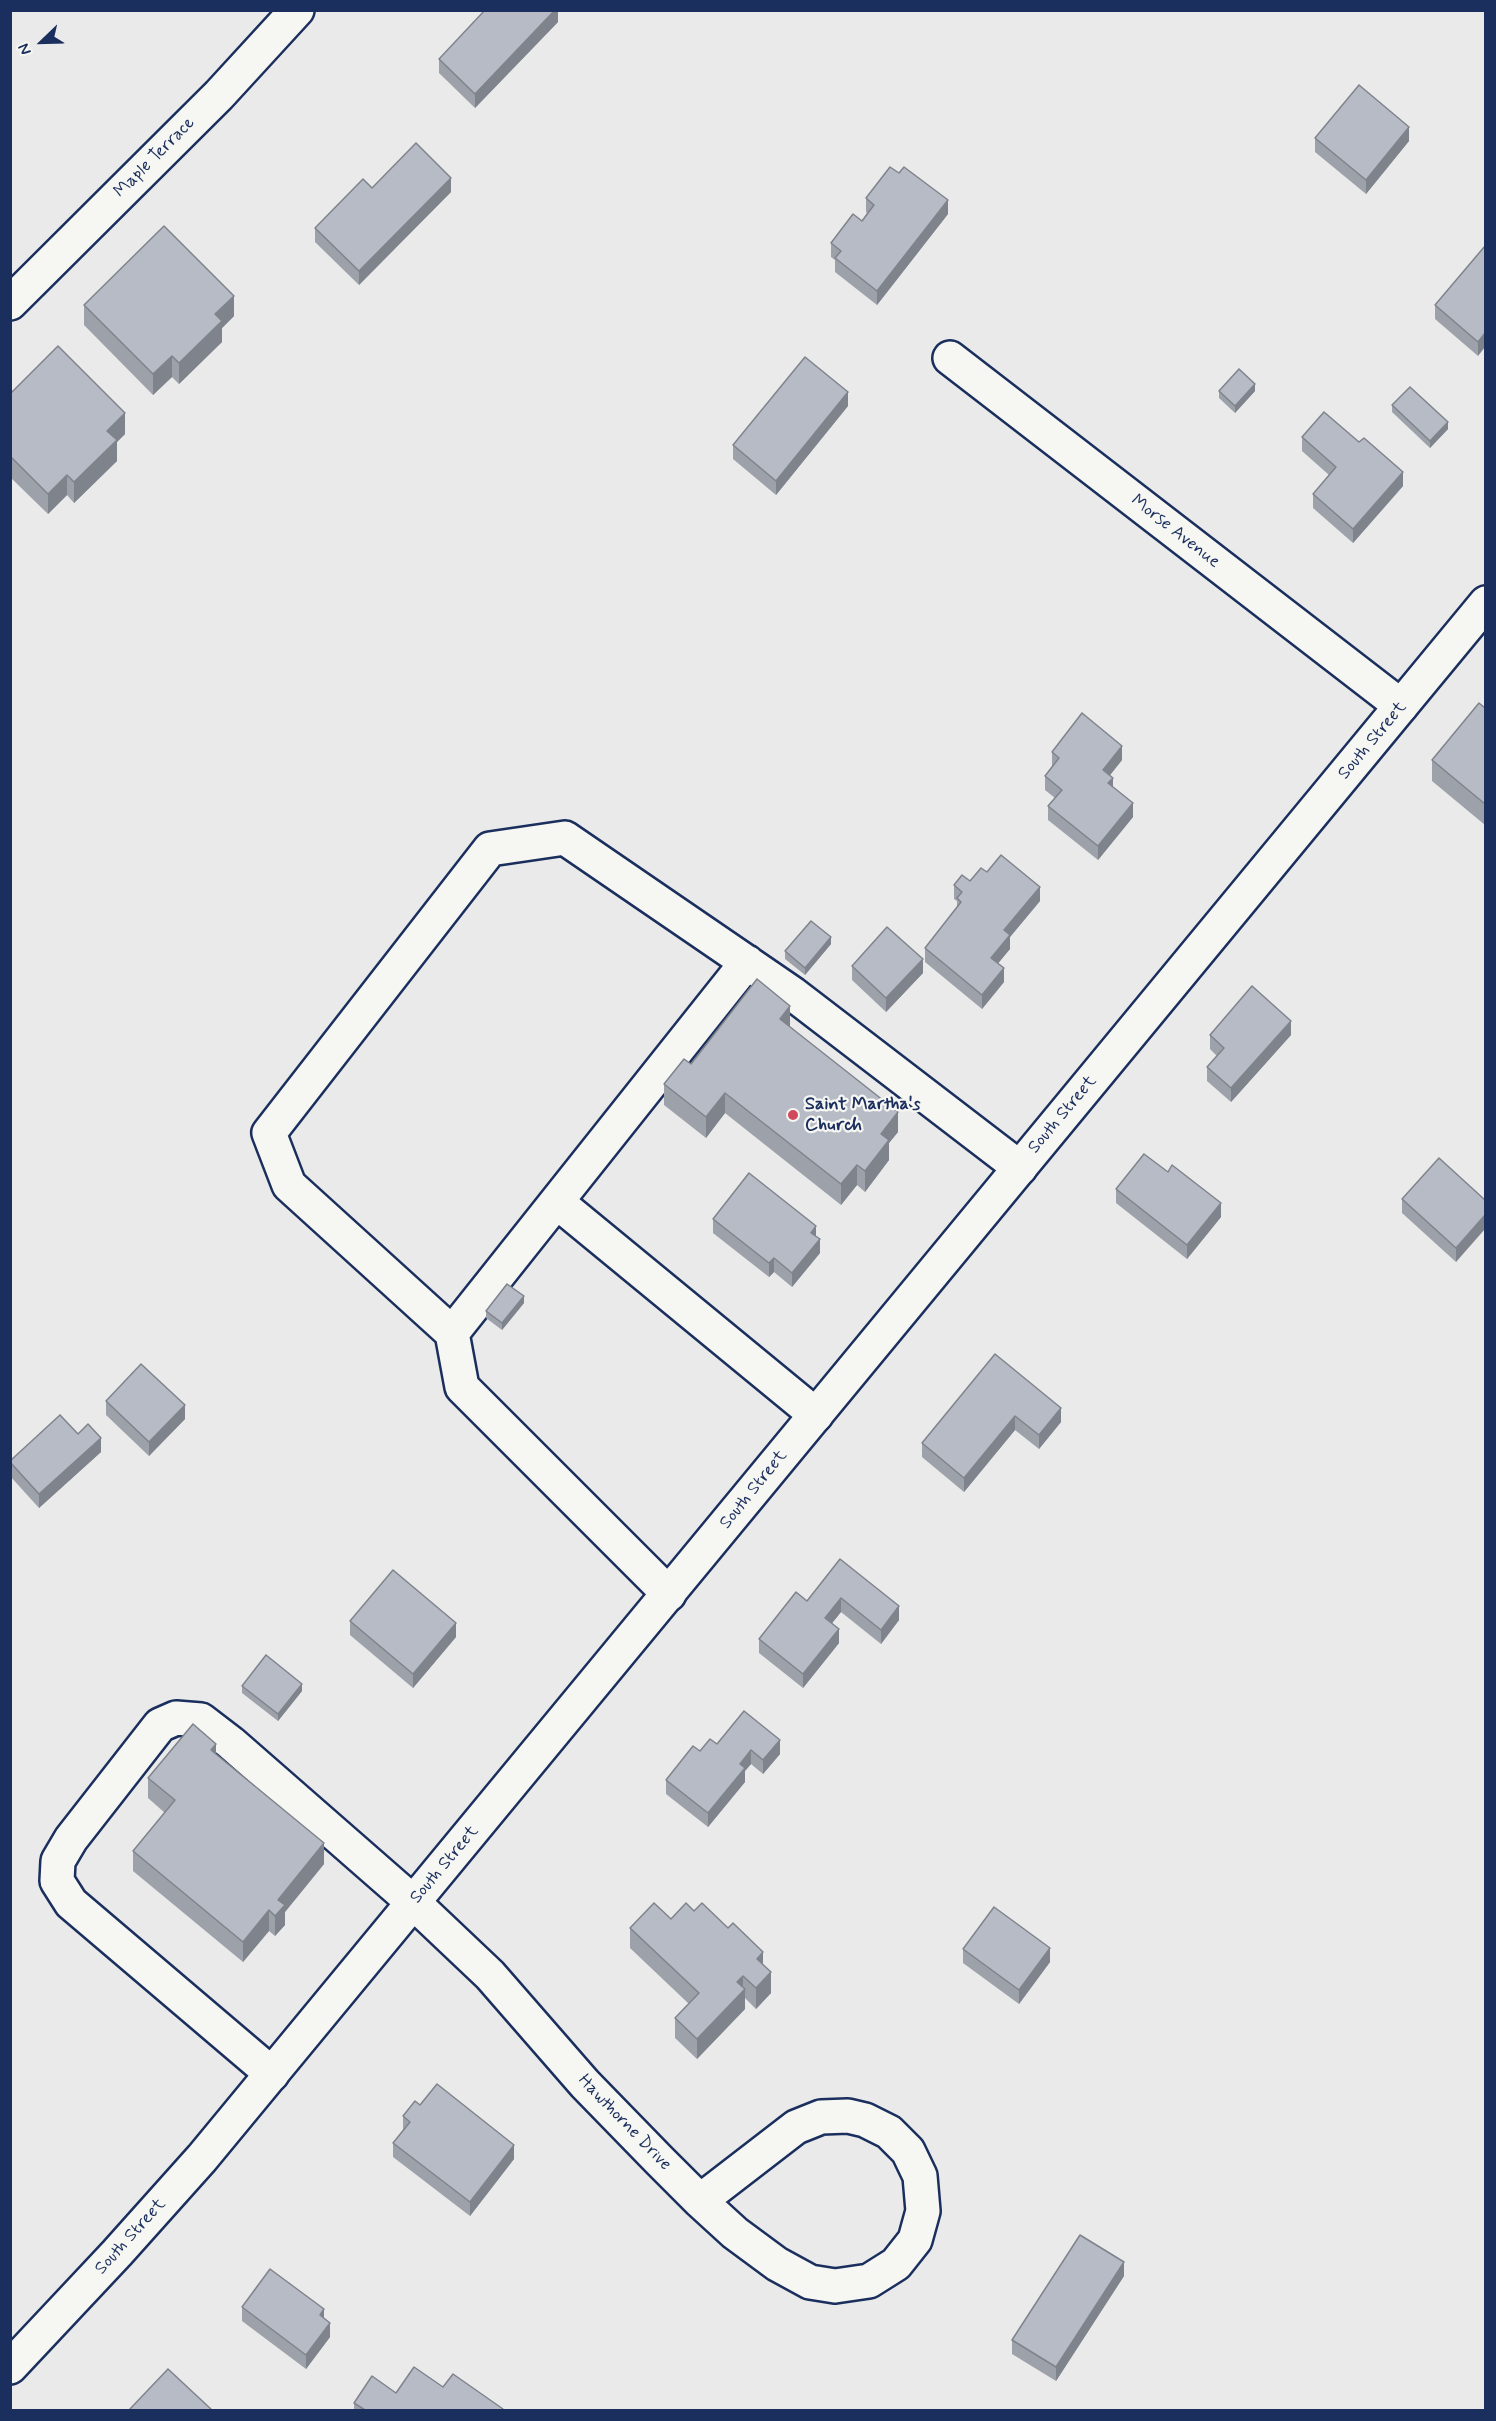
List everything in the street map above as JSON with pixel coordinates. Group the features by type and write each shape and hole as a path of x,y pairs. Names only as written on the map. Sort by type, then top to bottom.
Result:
{"main road":[{"name":"Maple Terrace","path":"10,303 219,95 297,10"},
{"name":"Morse Avenue","path":"950,358 1401,706"},
{"name":"South Street","path":"10,2367 202,2158 1485,603"},
{"path":"669,1594 462,1388 452,1333 289,1185 269,1133 490,849 565,837 793,994 1020,1168"},
{"path":"452,1333 747,962"},
{"path":"557,1202 816,1415"},
{"name":"Hawthorne Drive","path":"272,2074 71,1904 57,1881 58,1861 71,1839 160,1725 176,1718 201,1720 231,1743 414,1903 490,1975 585,2084 700,2201 735,2233 777,2264 810,2282 835,2286 868,2281 896,2264 915,2240 923,2211 920,2176 908,2151 889,2132 865,2120 848,2116 821,2117 796,2127 700,2201"}],"building":[{"path":"485,10 555,10 475,94 439,59"},
{"path":"1359,85 1409,127 1366,180 1315,138"},
{"path":"416,143 451,178 359,271 315,228 363,179 372,188"},
{"path":"890,167 899,173 904,167 948,200 877,291 835,258 841,251 831,243 853,214 862,221 874,205 866,198"},
{"path":"164,226 234,296 215,314 222,321 179,363 172,356 153,374 84,305"},
{"path":"1485,246 1485,333 1478,342 1435,305"},
{"path":"58,346 125,413 107,431 117,440 74,482 67,475 48,494 10,456 10,394"},
{"path":"805,357 848,392 776,481 733,445"},
{"path":"1239,369 1255,384 1235,406 1219,391"},
{"path":"1410,387 1448,422 1430,441 1392,405"},
{"path":"1324,412 1359,442 1364,438 1403,472 1353,529 1313,494 1336,467 1302,437"},
{"path":"1479,703 1485,708 1485,804 1432,760"},
{"path":"1082,713 1122,746 1103,770 1113,778 1108,783 1133,803 1098,846 1048,806 1062,790 1045,776 1059,758 1052,752"},
{"path":"1001,855 1040,887 1004,930 1010,935 991,958 1004,968 982,995 925,948 961,902 957,898 962,892 954,885 962,875 970,881 981,868 987,872"},
{"path":"811,921 831,937 805,968 785,951"},
{"path":"887,927 923,959 886,998 852,966"},
{"path":"757,979 790,1006 780,1019 898,1112 881,1134 889,1140 865,1171 857,1165 841,1184 725,1093 706,1117 664,1084 684,1059 691,1064"},
{"path":"1252,986 1291,1021 1231,1088 1207,1067 1224,1048 1210,1035"},
{"path":"1144,1154 1168,1172 1172,1165 1221,1203 1187,1245 1116,1189"},
{"path":"1439,1158 1485,1200 1485,1215 1456,1248 1402,1199"},
{"path":"749,1173 816,1226 811,1233 820,1239 792,1273 774,1258 769,1263 713,1219"},
{"path":"507,1284 524,1296 502,1323 486,1311"},
{"path":"995,1354 1061,1408 1039,1435 1015,1416 964,1478 922,1443"},
{"path":"141,1364 185,1405 149,1442 106,1401"},
{"path":"60,1415 78,1434 88,1424 101,1438 39,1494 10,1461"},
{"path":"840,1559 899,1606 881,1630 841,1598 825,1618 839,1629 803,1674 759,1639 796,1592 807,1601"},
{"path":"393,1570 456,1623 413,1674 350,1621"},
{"path":"266,1655 302,1684 278,1714 242,1686"},
{"path":"744,1711 780,1740 763,1760 751,1750 740,1764 745,1768 708,1813 666,1780 693,1746 700,1751 710,1739 717,1744"},
{"path":"193,1724 216,1744 211,1750 324,1843 278,1900 285,1905 275,1916 269,1910 243,1942 133,1851 175,1800 148,1778"},
{"path":"654,1903 671,1919 686,1903 694,1911 702,1903 728,1928 733,1923 763,1952 757,1959 771,1972 756,1988 743,1976 737,1982 745,1989 697,2039 675,2018 699,1993 630,1928"},
{"path":"994,1907 1050,1948 1019,1990 963,1949"},
{"path":"437,2084 514,2145 470,2202 393,2143 410,2122 403,2116 415,2101 420,2105"},
{"path":"1080,2235 1124,2262 1056,2367 1012,2340"},
{"path":"270,2269 324,2309 320,2315 330,2323 306,2355 242,2307"},
{"path":"414,2367 443,2387 453,2374 503,2409 365,2410 354,2403 372,2376 396,2393"},
{"path":"168,2369 212,2410 129,2410"}],"place":[{"name":"Saint Martha's Church","path":"793,1115"}]}
